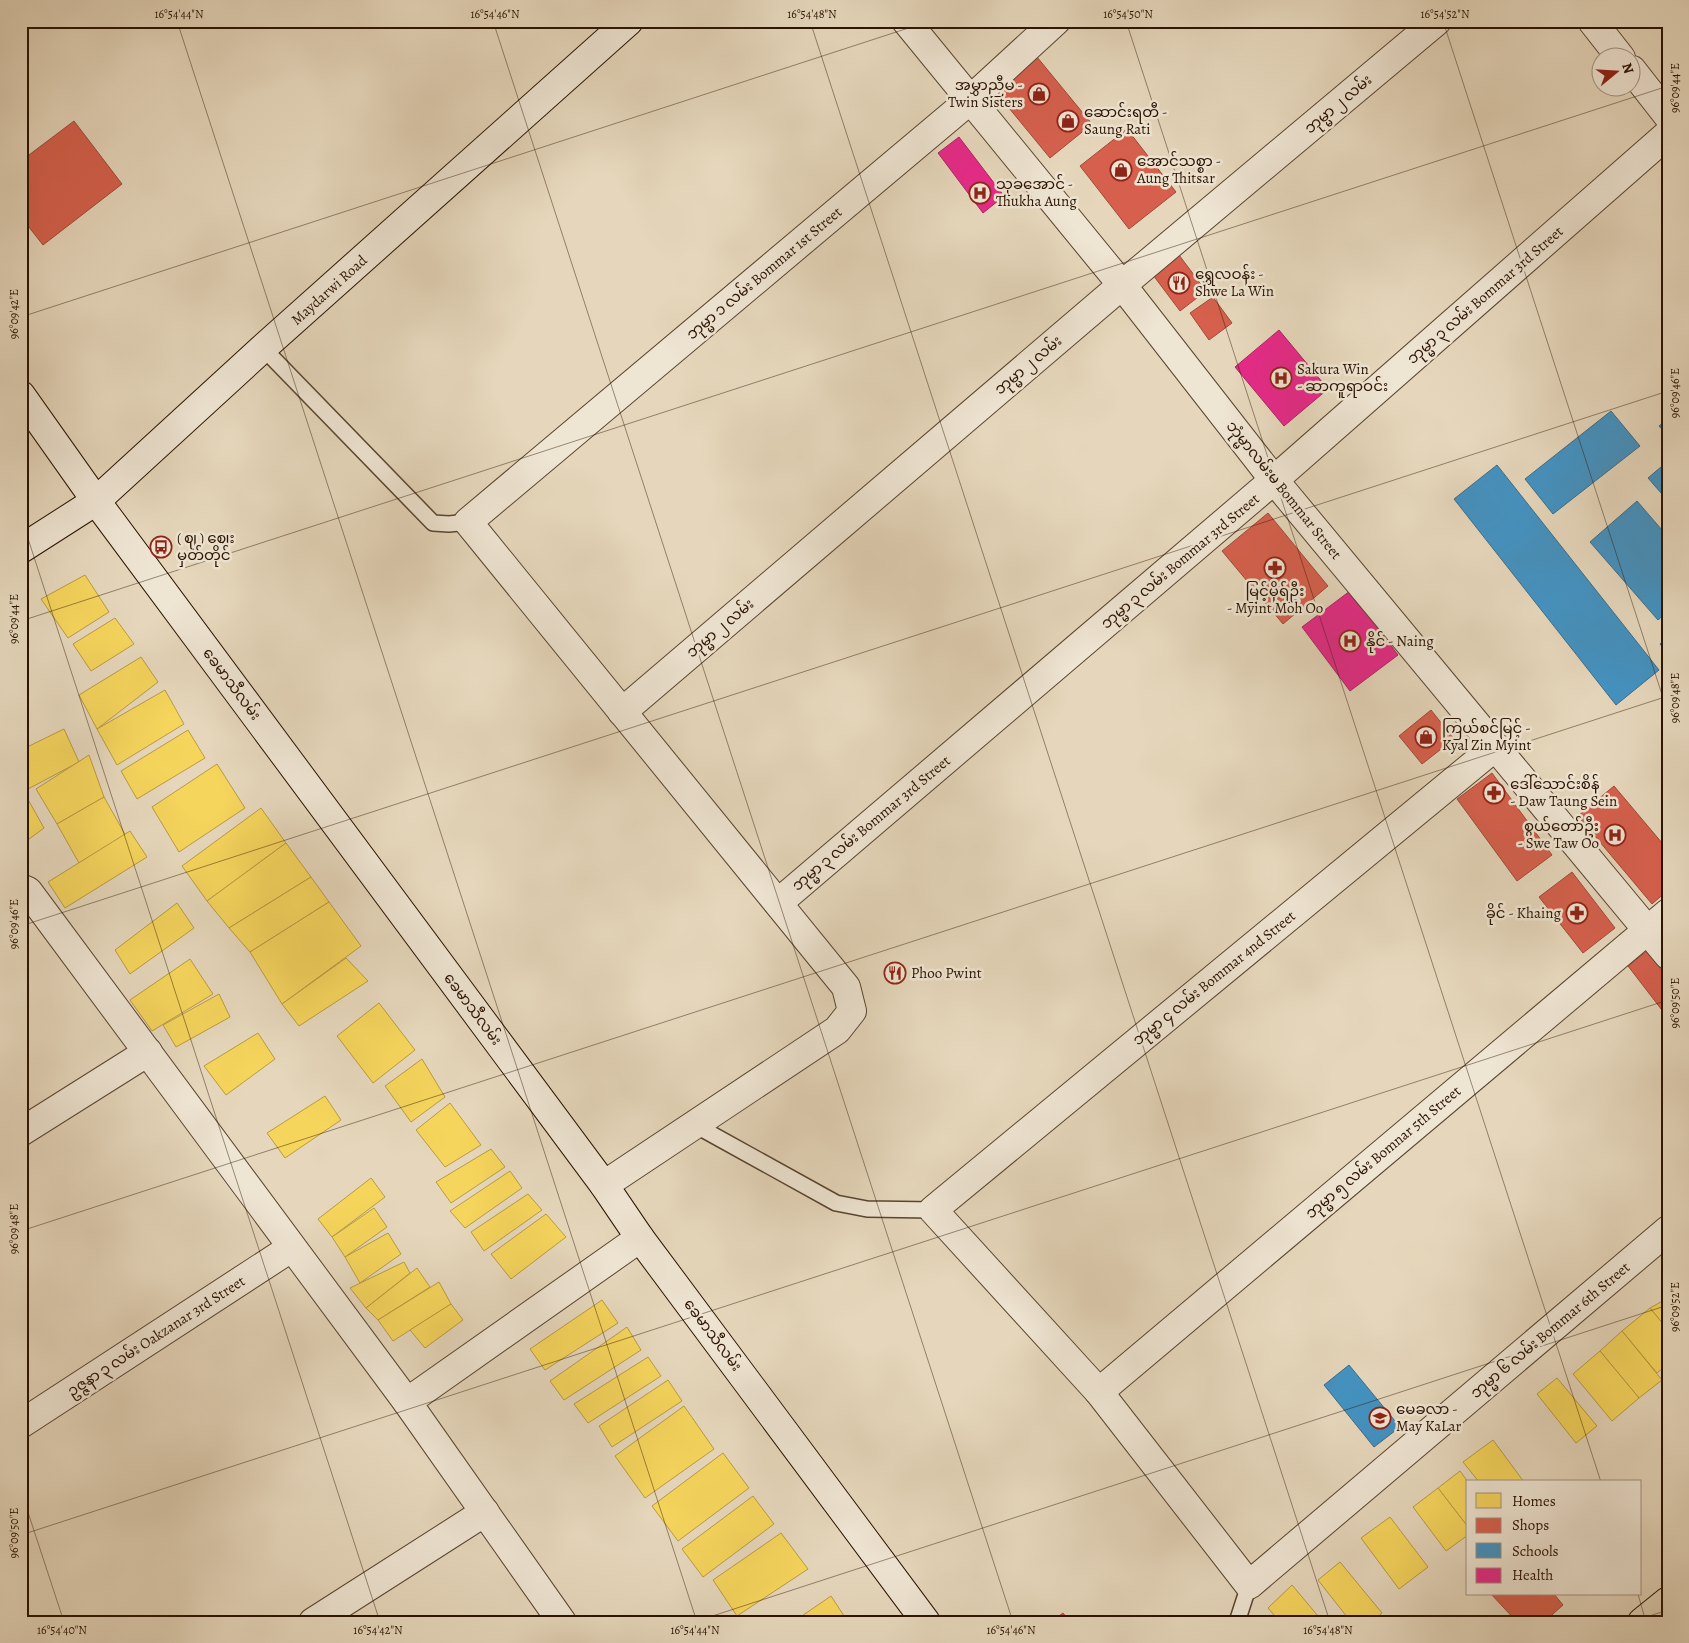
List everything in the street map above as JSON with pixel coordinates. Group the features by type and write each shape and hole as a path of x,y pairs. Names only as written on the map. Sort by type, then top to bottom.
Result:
{"main road":[{"path":"1642,1622 1668,1600"}],"street":[{"name":"Maydarwi Road","path":"21,549 96,501 629,21"},
{"name":"ဘုံမ္မာလမ်းမ Bommar Street","path":"906,21 1122,286 1274,480 1668,955"},
{"name":"ဘုမ္မာ ၁ လမ်း Bommar 1st Street","path":"468,522 970,100 1056,21"},
{"name":"ဘုမ္မာ ၂ လမ်း","path":"622,712 1122,286 1437,21"},
{"path":"1592,21 1613,48"},
{"path":"1642,83 1668,116"},
{"name":"ဘုမ္မာ ၃ လမ်း Bommar 3rd Street","path":"778,903 1274,480 1668,134"},
{"name":"ခေမာသီလမ်း","path":"21,395 96,501 926,1622"},
{"path":"468,522 846,987 852,1011 837,1030 604,1185"},
{"name":"ဘုမ္မာ ၄ လမ်း Bommar 4nd Street","path":"933,1210 1495,747"},
{"path":"21,888 28,890 407,1402 562,1622"},
{"name":"ဘုမ္မာ ၅ လမ်း Bomnar 5th Street","path":"1099,1392 1668,913"},
{"path":"21,1132 148,1052"},
{"path":"933,1210 1099,1392 1249,1585"},
{"name":"ဘုမ္မာ ၆ လမ်း Bommar 6th Street","path":"1249,1585 1668,1230"},
{"path":"407,1402 640,1238"},
{"name":"ဥဇ္ဇနာ ၃ လမ်း Oakzanar 3rd Street","path":"21,1424 292,1248"},
{"path":"313,1622 485,1512"}],"lane":[{"path":"264,348 432,523 468,522"},
{"path":"695,1125 836,1203 867,1209 933,1210"},
{"path":"1237,1622 1249,1585"}],"building: Homes":[{"path":"85,575 109,612 68,638 41,599"},
{"path":"115,618 134,644 91,671 73,644"},
{"path":"141,657 158,682 97,729 79,695"},
{"path":"165,690 184,724 117,765 97,729"},
{"path":"64,729 79,762 28,789 21,777 21,750"},
{"path":"188,730 205,758 137,799 121,771"},
{"path":"89,755 104,797 57,824 36,789"},
{"path":"217,764 245,808 179,852 152,807"},
{"path":"21,787 44,828 21,845"},
{"path":"104,797 126,836 79,863 57,824"},
{"path":"261,808 286,843 207,901 182,866"},
{"path":"130,831 147,857 65,908 48,882"},
{"path":"286,843 311,877 229,928 207,901"},
{"path":"311,877 329,902 250,952 229,928"},
{"path":"329,902 361,946 282,1004 250,952"},
{"path":"177,903 194,928 130,974 115,950"},
{"path":"346,958 368,981 299,1026 282,1004"},
{"path":"190,959 213,994 152,1031 130,1000"},
{"path":"219,994 230,1017 176,1047 163,1025"},
{"path":"379,1003 415,1050 373,1083 337,1036"},
{"path":"258,1033 275,1059 226,1095 204,1066"},
{"path":"422,1059 445,1097 411,1122 385,1086"},
{"path":"325,1096 341,1120 285,1158 267,1133"},
{"path":"450,1103 481,1145 445,1167 416,1130"},
{"path":"491,1149 505,1167 451,1203 436,1182"},
{"path":"510,1171 522,1188 465,1228 450,1211"},
{"path":"371,1178 385,1197 332,1237 318,1219"},
{"path":"528,1194 542,1210 484,1251 471,1232"},
{"path":"374,1208 387,1227 345,1257 332,1237"},
{"path":"546,1214 566,1237 511,1279 491,1254"},
{"path":"388,1233 401,1254 360,1283 345,1257"},
{"path":"404,1262 410,1273 366,1308 350,1288"},
{"path":"417,1268 430,1287 378,1320 366,1308"},
{"path":"439,1282 451,1304 393,1341 378,1320"},
{"path":"1668,1298 1668,1330 1650,1308"},
{"path":"602,1300 618,1323 545,1370 530,1349"},
{"path":"451,1304 463,1320 425,1348 410,1330"},
{"path":"1650,1308 1668,1330 1668,1364 1657,1373 1622,1331"},
{"path":"627,1327 641,1350 564,1400 550,1381"},
{"path":"1622,1331 1662,1380 1639,1398 1600,1351"},
{"path":"1600,1351 1639,1398 1612,1421 1573,1374"},
{"path":"648,1357 661,1376 588,1423 574,1404"},
{"path":"1557,1378 1597,1426 1576,1443 1537,1394"},
{"path":"668,1380 682,1401 612,1447 599,1426"},
{"path":"684,1406 714,1449 645,1498 615,1456"},
{"path":"1493,1440 1523,1480 1477,1480 1463,1462"},
{"path":"723,1453 749,1488 678,1541 652,1506"},
{"path":"1460,1471 1467,1480 1466,1524 1438,1488"},
{"path":"1438,1488 1466,1524 1466,1536 1446,1551 1413,1507"},
{"path":"753,1496 774,1524 703,1577 682,1549"},
{"path":"1390,1517 1428,1567 1399,1589 1361,1538"},
{"path":"781,1533 808,1569 737,1616 713,1580"},
{"path":"1340,1562 1382,1613 1371,1622 1351,1622 1318,1580"},
{"path":"1292,1585 1323,1622 1280,1622 1268,1608"},
{"path":"831,1596 848,1622 793,1622"}],"building: Shops":[{"path":"1037,57 1092,124 1050,158 995,91"},
{"path":"74,121 122,184 43,245 21,217 21,161"},
{"path":"1127,129 1176,192 1129,229 1080,166"},
{"name":"ရွှေလဝန်း - Shwe La Win","path":"1179,255 1206,291 1180,311 1153,275"},
{"path":"1213,297 1232,323 1209,340 1190,313"},
{"name":"မြင့်မိုရ်ဦး - Myint Moh Oo","path":"1268,513 1328,586 1283,624 1222,551"},
{"name":"ကြယ်စင်မြင့် - Kyal Zin Myint","path":"1431,710 1454,739 1422,764 1399,736"},
{"path":"1492,773 1552,855 1517,881 1457,799"},
{"path":"1614,786 1668,850 1668,890 1652,904 1578,816"},
{"name":"ခိုင် - Khaing","path":"1572,872 1615,928 1583,953 1539,897"},
{"path":"1647,951 1668,979 1668,1018 1628,966"},
{"path":"1493,1596 1556,1596 1563,1605 1544,1622 1517,1622"},
{"path":"1063,1613 1070,1622 1051,1622"}],"building: Schools":[{"path":"1611,411 1640,446 1553,514 1525,479"},
{"path":"1668,419 1668,436 1659,426"},
{"path":"1668,461 1668,501 1648,478"},
{"path":"1497,465 1659,670 1616,705 1454,499"},
{"path":"1637,501 1668,537 1668,611 1658,620 1590,542"},
{"path":"1668,637 1668,654 1660,644"},
{"path":"1349,1365 1400,1427 1374,1447 1324,1385"}],"building: Health":[{"path":"959,137 1004,196 983,213 938,153"},
{"name":"Sakura Win - ဆာကူရာဝင်း","path":"1279,330 1328,389 1284,426 1235,367"},
{"name":"နိုင် - Naing","path":"1350,591 1398,655 1350,691 1302,627"}],"place":[{"name":"အမွှာညီမ - Twin Sisters","path":"1039,94"},
{"name":"ဆောင်းရတီ - Saung Rati","path":"1068,121"},
{"name":"အောင်သစ္စာ - Aung Thitsar","path":"1121,170"},
{"name":"သုခအောင် - Thukha Aung","path":"980,193"},
{"name":"ရွှေလဝန်း - Shwe La Win","path":"1179,283"},
{"name":"Sakura Win - ဆာကူရာဝင်း","path":"1281,378"},
{"name":"( ဈ ) ဈေး မှတ်တိုင်","path":"161,547"},
{"name":"မြင့်မိုရ်ဦး - Myint Moh Oo","path":"1275,568"},
{"name":"နိုင် - Naing","path":"1350,641"},
{"name":"ကြယ်စင်မြင့် - Kyal Zin Myint","path":"1426,737"},
{"name":"ဒေါ်သောင်းစိန် - Daw Taung Sein","path":"1494,793"},
{"name":"စွယ်တော်ဦး - Swe Taw Oo","path":"1615,835"},
{"name":"ခိုင် - Khaing","path":"1577,913"},
{"name":"Phoo Pwint","path":"895,973"},
{"name":"မေခလာ - May KaLar","path":"1380,1418"}]}
